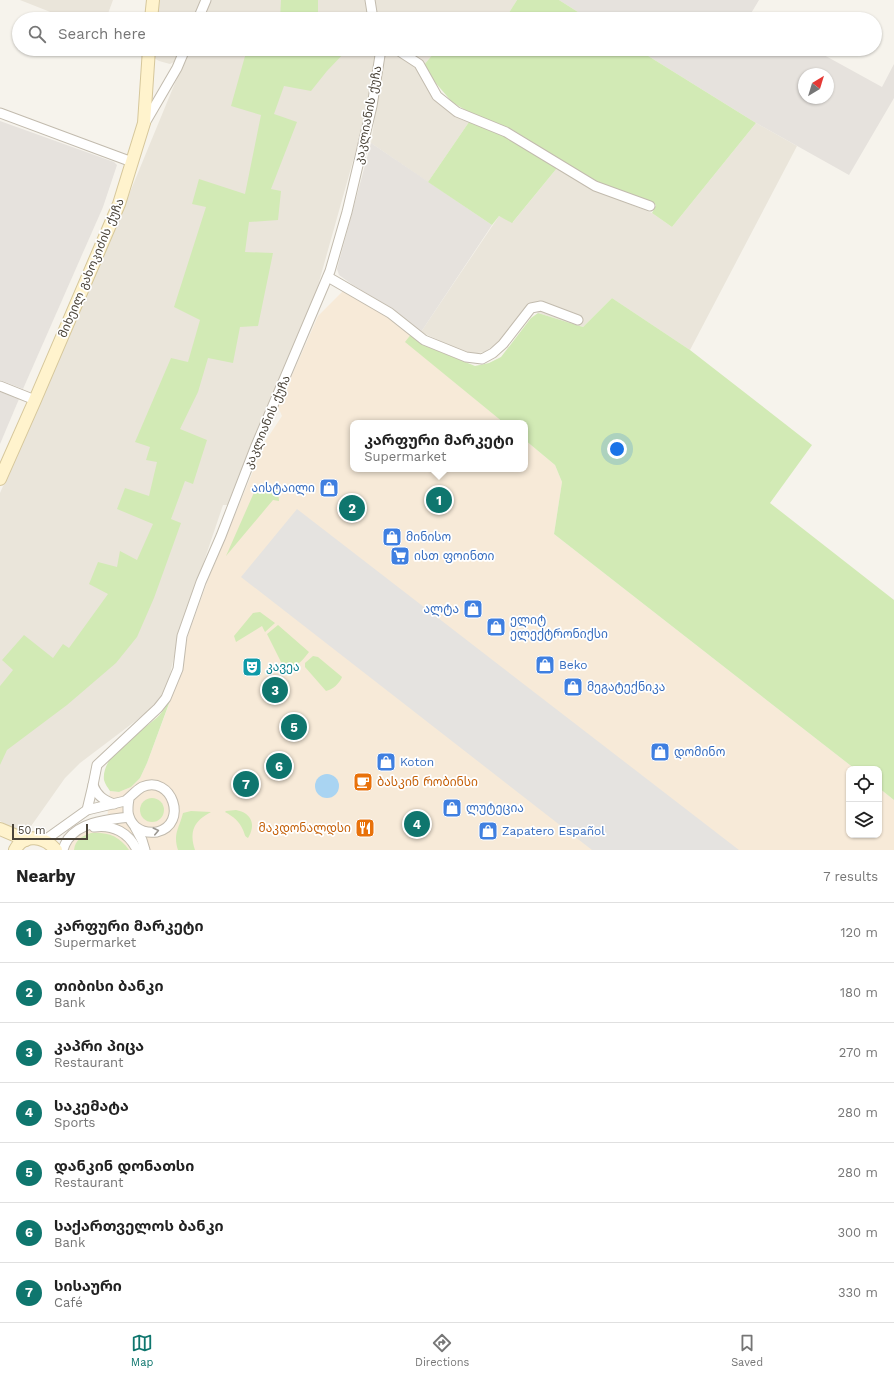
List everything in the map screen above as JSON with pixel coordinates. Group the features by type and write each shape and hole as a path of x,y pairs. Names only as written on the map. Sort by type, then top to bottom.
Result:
{"main road":[{"path":"152,12 153,0"},
{"name":"მიხეილ გახოკიძის ქუჩა","path":"0,479 119,204 144,124 149,56"},
{"path":"0,828 26,840"},
{"path":"15,850 26,840 37,838 45,840 56,850"}],"street":[{"path":"201,12 206,0"},
{"path":"370,0 371,12"},
{"path":"144,124 183,56"},
{"name":"კაკლიანის ქუჩა","path":"94,785 97,765 108,753 158,708 166,698 178,669 182,636 201,582 222,536 255,448 328,277 347,212 372,106 380,56"},
{"path":"407,56 419,64 437,96 457,112 506,132 595,186 650,206"},
{"path":"0,113 132,162"},
{"path":"328,277 390,313 424,340 466,357 482,359 494,353 504,344 531,308 541,306 578,320"},
{"path":"0,386 35,400"},
{"path":"94,785 96,792 102,798 114,804"},
{"path":"87,810 94,785"},
{"path":"45,840 87,810 125,801 129,799 137,790 147,786 153,786 165,790 174,802 175,810 170,823 160,831 153,833 145,832 138,829 131,820"},
{"path":"129,799 127,809 142,840 145,850"},
{"path":"63,850 68,839 91,823 131,820"},
{"path":"79,830 97,826 117,829 125,833 137,850"}],"shaded area":[{"path":"20,0 113,0 109,12 50,12"},
{"path":"159,0 204,0 198,12 157,12"},
{"path":"210,0 369,0 370,12 205,12"},
{"path":"374,0 517,0 509,12 376,12"},
{"path":"559,0 759,0 752,12 578,12"},
{"path":"177,56 174,62 170,64 152,57"},
{"path":"186,56 377,56 367,111 312,307 232,505 223,505 179,635 168,683 163,697 154,707 80,763 65,778 29,829 14,829 0,821 0,493 121,214"},
{"path":"384,56 400,56 416,66 433,98 460,119 469,122 428,182 371,143"},
{"path":"413,56 431,56 424,65"},
{"path":"648,56 826,56 882,87 894,64 894,98 849,175 756,123"},
{"path":"0,121 114,162 117,165 103,207 23,389 0,380"},
{"path":"756,123 797,146 690,350 612,298 583,327 538,313 527,305 499,342 484,352 472,354 462,351 421,332 499,216 513,222 557,168 591,189 652,213 672,227"},
{"path":"371,143 492,225 421,332 389,307 339,275 337,269"},
{"name":"ისთ ფოინთი","path":"344,290 377,308 412,333 406,342 500,420 350,420 350,472 528,472 528,442 555,465 562,482 554,534 851,766 846,766 846,838 882,838 882,790 894,800 894,850 68,850 75,837 91,830 106,829 110,791 119,792 131,787 140,778 174,691 189,632 209,577 266,440 282,416 278,407 318,316"},
{"path":"0,392 19,399 0,444"},
{"path":"297,509 739,850 592,850 241,577"}],"green space":[{"path":"281,0 318,0 318,12 280,12"},
{"path":"517,0 559,0 578,12 509,12"},
{"path":"245,56 341,56 311,91 284,86 274,114 297,122 271,189 281,191 278,220 249,222 245,252 273,253 258,326 240,327 233,363 208,358 198,392 180,429 207,440 193,484 185,481 171,519 181,523 154,598 137,637 116,663 67,705 7,750 0,765 0,686 13,670 2,660 24,635 53,658 63,644 69,648 108,594 89,584 98,562 117,567 120,551 137,560 153,524 117,509 125,488 149,496 157,462 146,460 150,447 135,442 171,358 188,362 200,320 174,307 206,207 192,204 199,179 245,194 261,115 231,106"},
{"path":"431,56 648,56 756,123 672,227 652,213 656,205 596,181 513,130 467,111 452,102 434,81 424,65"},
{"path":"469,122 503,134 557,168 512,223 499,216 492,225 428,182"},
{"path":"612,298 690,350 812,445 770,503 894,600 894,800 882,790 882,766 851,766 554,534 562,482 555,465 528,442 528,420 500,420 405,342 412,333 424,345 475,366 489,363 501,357 531,318 538,313 583,327"},
{"path":"268,483 278,490 279,501 273,500 226,556 256,488 261,484"},
{"path":"260,612 275,623 265,632 262,626 236,642 234,636 253,613"},
{"path":"278,625 309,652 298,664 291,666 282,664 267,634"},
{"path":"313,656 318,657 342,677 338,684 333,688 326,691 305,667 305,663"},
{"path":"171,698 140,778 131,787 119,792 110,791 104,780 108,762 122,746 164,710"},
{"path":"152,798 161,801 164,810 161,819 152,822 143,819 140,810 143,801"},
{"path":"236,810 246,814 251,820 252,829 248,838 245,836 238,822 225,812"},
{"path":"191,811 211,812 200,819 194,827 193,843 195,850 178,850 176,835 183,813"},
{"path":"91,833 103,833 113,836 121,841 129,850 74,850 80,839"}],"water":[{"path":"327,774 335,778 339,786 335,794 327,798 319,794 315,786 319,778"}],"place":[{"name":"აისტაილი","path":"329,488"},
{"name":"კარფური მარკეტი","path":"439,500"},
{"name":"თიბისი ბანკი","path":"352,508"},
{"name":"მინისო","path":"392,537"},
{"name":"ისთ ფოინთი","path":"400,556"},
{"name":"ალტა","path":"473,609"},
{"name":"ელიტ ელექტრონიქსი","path":"496,627"},
{"name":"Beko","path":"545,665"},
{"name":"კავეა","path":"252,667"},
{"name":"მეგატექნიკა","path":"573,687"},
{"name":"კაპრი პიცა","path":"275,690"},
{"name":"დანკინ დონათსი","path":"294,727"},
{"name":"დომინო","path":"660,752"},
{"name":"Koton","path":"386,762"},
{"name":"საქართველოს ბანკი","path":"279,766"},
{"name":"ბასკინ რობინსი","path":"363,782"},
{"name":"სისაური","path":"246,784"},
{"name":"ლუტეცია","path":"452,808"},
{"name":"საკემატა","path":"417,824"},
{"name":"მაკდონალდსი","path":"365,828"},
{"name":"Zapatero Español","path":"488,831"}]}
